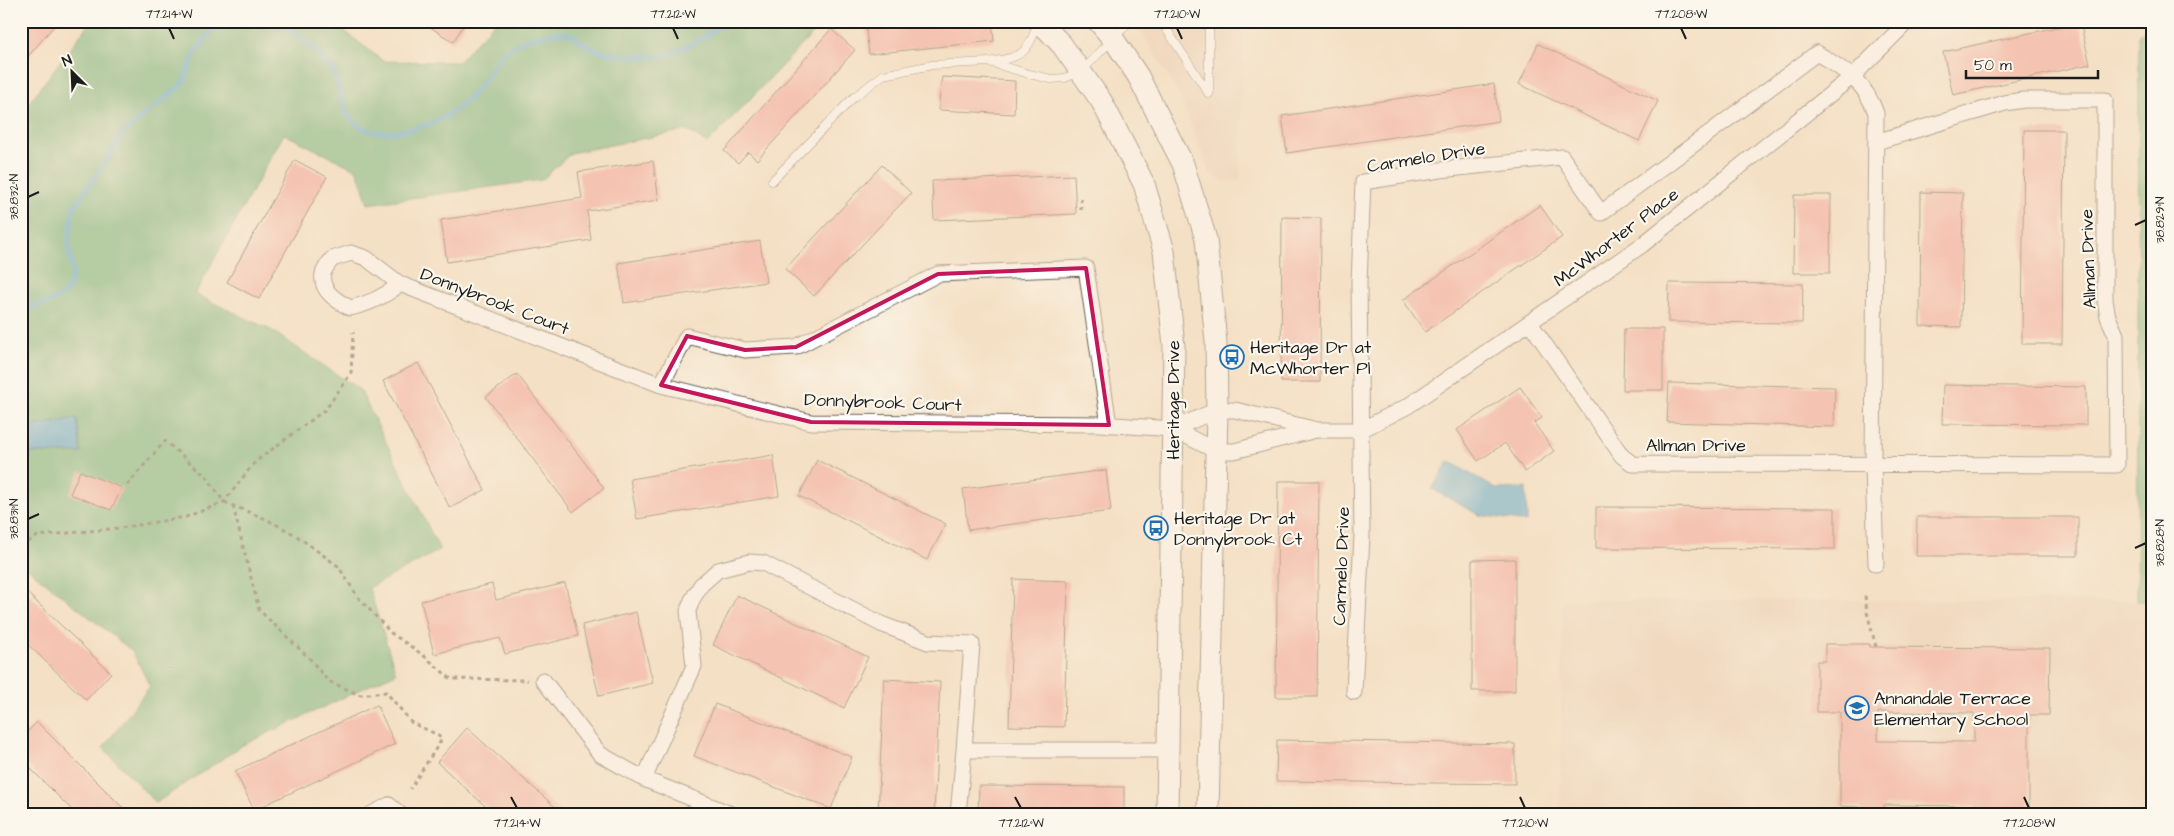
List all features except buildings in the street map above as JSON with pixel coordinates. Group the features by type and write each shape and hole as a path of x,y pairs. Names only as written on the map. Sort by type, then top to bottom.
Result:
{"street":[{"name":"Heritage Drive","path":"1038,21 1062,45 1102,102 1144,184 1164,251 1174,346 1167,815"},
{"path":"1098,21 1114,40 1138,76 1183,164 1206,239 1216,342 1217,410 1208,815"},
{"name":"McWhorter Place","path":"1173,429 1217,410 1235,410 1317,430 1361,430 1408,406 1642,245 1853,76 1908,21"},
{"name":"Carmelo Drive","path":"1354,692 1362,536 1359,283 1363,182 1440,170 1562,157 1600,213 1817,53 1853,76"},
{"path":"1853,76 1872,103 1876,114 1873,464 1876,564"},
{"name":"Allman Drive","path":"1530,323 1622,456 1633,464 2117,465 2116,335 2108,317 2105,300 2105,100 2023,100 2005,103 1876,142"},
{"name":"Donnybrook Court","path":"400,284 386,295 365,305 350,308 331,297 325,286 323,274 332,259 351,253 366,258 400,284 661,385 811,422 1109,425 1173,429"},
{"path":"661,385 687,336 745,350 796,347 938,274 1086,268 1109,425"},
{"path":"1173,429 1216,451"},
{"name":"McWhorter Place","path":"1216,451 1234,451 1317,430"},
{"path":"644,779 694,666 688,611 692,600 701,585 718,570 749,562 763,563 881,624 928,642 972,644 958,815"},
{"path":"536,680 600,754 644,779 733,815"},
{"path":"964,750 1167,750"},
{"path":"370,815 389,805 401,815"}],"lane":[{"path":"772,181 853,98 883,75 932,64 1011,60 1022,54 1033,40 1038,21"},
{"path":"989,62 1051,79 1064,78 1082,71 1114,40 1130,21"},
{"path":"1161,21 1209,94 1209,21"}],"path":[{"path":"1081,198 1081,213"},
{"path":"21,546 38,536 120,528 186,517 224,502 254,462 326,409 351,373 353,332"},
{"path":"127,485 165,441 207,477 224,502 266,519 294,534 338,566 358,597 391,633 423,655 451,679 536,680"},
{"path":"233,506 259,610 310,658 328,680 360,695 386,692 412,723 436,734 442,739 410,789"},
{"path":"1865,596 1876,647"}],"highlighted area":[{"path":"1086,268 1109,425 811,422 661,385 687,336 745,350 796,347 938,274"}],"shaded area":[{"path":"1130,21 1243,21 1240,180 1224,182 1210,173 1180,96 1143,35"},
{"name":"Annandale Terrace Elementary School","path":"1563,600 2153,601 2153,815 1560,815"}],"green space":[{"path":"91,21 332,21 383,61 458,62 496,21 825,21 707,144 687,130 571,153 542,180 368,204 357,170 284,134 195,294 271,330 360,390 440,550 369,588 396,673 243,745 156,803 103,748 150,686 132,651 21,563 21,113"},
{"path":"2153,30 2153,601 2137,601 2139,33"}],"water":[{"path":"77,418 81,453 21,453 21,428"},
{"path":"1449,461 1496,489 1526,488 1527,522 1479,515 1432,489"}],"waterway":[{"path":"21,301 33,307 55,300 68,290 73,272 68,246 73,209 119,139 134,123 183,84 194,55 210,32 230,21"},
{"path":"275,21 316,50 335,75 343,105 349,116 364,129 375,132 402,131 421,127 452,112 473,94 501,56 517,44 528,39 548,34 565,33 591,48 605,53 655,57 672,53 692,44 726,21"}],"place":[{"name":"Heritage Dr at McWhorter Pl","path":"1232,357"},
{"name":"Heritage Dr at Donnybrook Ct","path":"1156,528"},
{"name":"Annandale Terrace Elementary School","path":"1857,708"}]}
